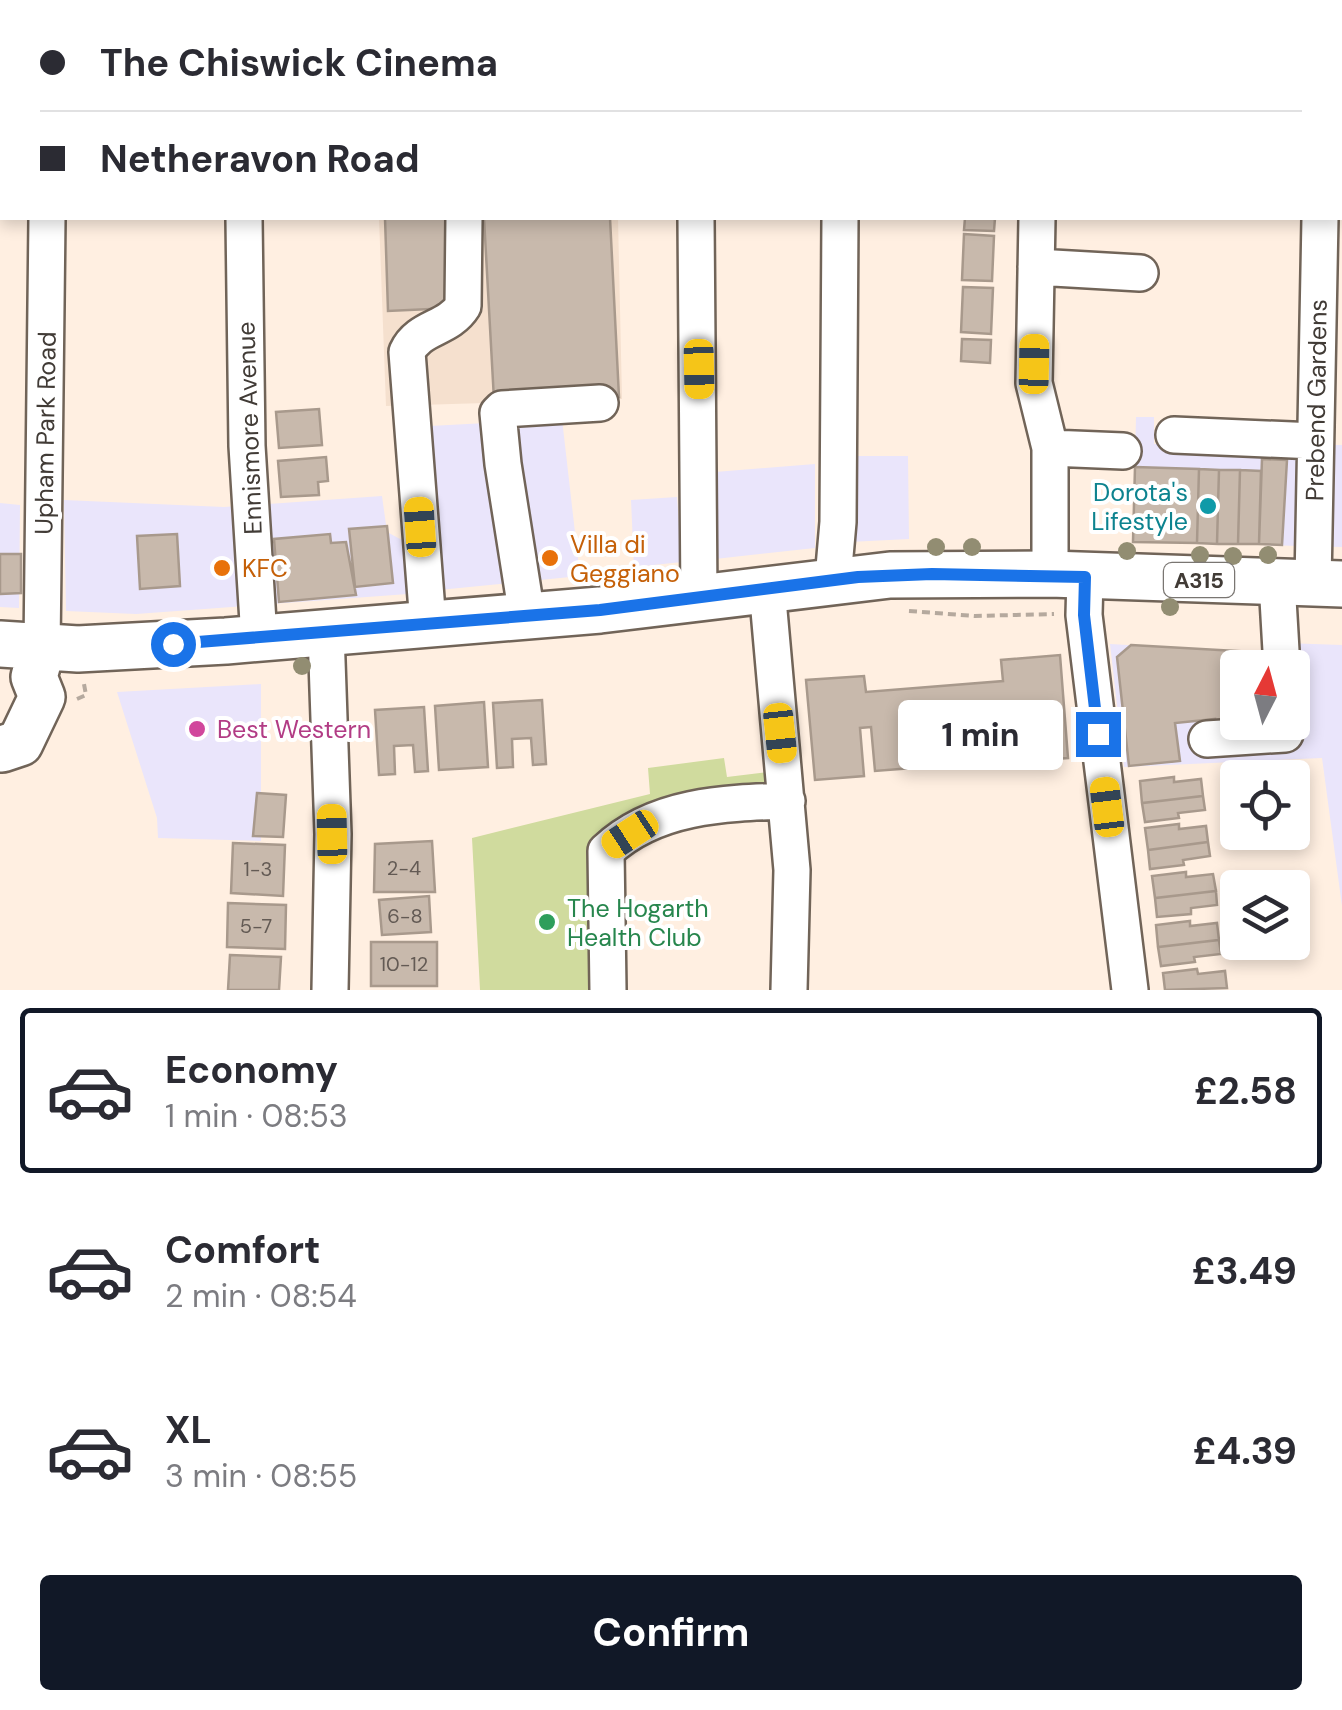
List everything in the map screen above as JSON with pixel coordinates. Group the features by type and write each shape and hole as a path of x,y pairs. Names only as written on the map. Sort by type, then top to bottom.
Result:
{"main road":[{"name":"A315","path":"25,656 528,616 832,579 932,574 1067,575 1311,583"},
{"path":"0,743 20,743 42,696 25,656"}],"street":[{"name":"Upham Park Road","path":"25,656 47,220"},
{"name":"Ennismore Avenue","path":"244,220 247,446 259,638"},
{"path":"428,624 407,352 413,338 447,322 462,306 464,220"},
{"path":"696,220 699,598"},
{"path":"832,579 838,522 840,220"},
{"path":"1037,220 1034,384 1050,448 1067,575 1084,615 1130,990"},
{"name":"Prebend Gardens","path":"1288,650 1311,583 1320,220"},
{"path":"1036,267 1140,273"},
{"path":"528,616 498,413 502,409 600,402"},
{"path":"1174,435 1315,441"},
{"path":"1050,448 1123,450"},
{"path":"767,588 792,870 790,990"},
{"path":"326,632 332,834 330,990"},
{"path":"1207,739 1220,738"},
{"path":"608,990 606,851 648,823 702,805 788,801"}],"path":[{"path":"84,684 86,696"}],"shaded area":[{"path":"379,220 618,220 622,399 386,406"},
{"path":"1136,417 1154,417 1154,444 1342,445 1342,547 1133,542"},
{"path":"562,419 580,576 439,590 430,426"},
{"path":"858,456 908,456 909,539 849,542 851,475 858,475"},
{"path":"815,464 815,548 715,559 715,472"},
{"path":"382,496 387,532 402,540 408,594 136,614 66,611 64,500 224,507"},
{"path":"677,497 682,562 634,567 631,500"},
{"path":"0,503 20,505 19,608 0,607"},
{"path":"1284,643 1342,645 1342,906 1322,758 1124,767 1110,644 1220,650 1220,740 1310,740 1310,650 1276,650"},
{"path":"261,684 261,841 158,838 157,818 117,692"}],"green space":[{"name":"The Hogarth Health Club","path":"724,758 727,777 769,772 773,814 653,825 622,850 622,990 480,990 472,838 650,794 648,768"}],"building":[{"path":"385,220 448,220 452,308 388,311"},
{"path":"484,220 610,220 619,397 494,400"},
{"path":"965,220 995,220 994,231 964,230"},
{"path":"964,234 994,236 992,281 962,280"},
{"path":"963,287 993,288 991,334 961,332"},
{"path":"962,339 991,340 990,363 961,361"},
{"path":"319,409 322,445 279,448 276,412"},
{"path":"326,457 328,481 318,482 319,495 281,497 278,461"},
{"path":"1262,459 1287,460 1282,545 1259,544"},
{"path":"1135,467 1199,469 1197,543 1133,542"},
{"name":"Dorota's Lifestyle","path":"1199,469 1219,470 1217,544 1197,543"},
{"path":"1219,470 1240,470 1238,544 1217,544"},
{"path":"1240,470 1261,471 1259,544 1238,544"},
{"path":"387,526 393,583 355,587 349,529"},
{"path":"177,534 180,586 140,589 137,536"},
{"path":"330,534 331,543 346,542 356,595 279,602 274,539"},
{"path":"0,554 21,554 21,593 0,594"},
{"path":"1131,645 1220,650 1220,724 1215,725 1215,719 1175,723 1180,761 1129,766 1117,657"},
{"path":"1060,655 1068,758 1025,761 1022,722 1004,724 1007,759 971,762 968,724 952,725 955,765 925,767 922,731 909,732 912,768 875,771 871,727 860,728 864,776 815,780 806,680 864,676 866,692 1003,681 1001,660"},
{"path":"542,700 546,764 533,765 531,738 512,739 513,767 497,768 493,703"},
{"path":"484,702 488,767 439,770 435,706"},
{"path":"424,707 428,771 415,772 413,745 394,746 395,774 379,775 375,710"},
{"path":"1174,777 1174,782 1201,779 1203,796 1142,803 1140,781"},
{"path":"257,793 286,795 283,837 253,836"},
{"path":"1203,796 1205,810 1145,822 1142,803"},
{"path":"1179,824 1179,829 1206,826 1208,842 1148,850 1145,828"},
{"path":"432,841 435,892 374,892 375,844"},
{"path":"1208,842 1210,856 1183,860 1184,865 1150,869 1148,850"},
{"path":"233,843 285,845 283,896 231,893"},
{"path":"1186,872 1186,877 1213,874 1216,891 1155,898 1152,876"},
{"path":"1216,891 1217,905 1191,908 1191,914 1157,917 1155,898"},
{"path":"429,896 431,932 382,935 379,900"},
{"path":"228,903 286,905 285,949 227,947"},
{"path":"1190,921 1190,926 1217,923 1219,940 1158,947 1156,925"},
{"path":"1219,940 1220,954 1161,966 1158,947"},
{"path":"371,942 437,942 437,986 371,986"},
{"path":"230,955 281,957 279,990 228,990"},
{"path":"1197,969 1198,974 1225,971 1227,988 1165,990 1163,973"}],"place":[{"name":"Dorota's Lifestyle","path":"1208,506"},
{"name":"Villa di Geggiano","path":"550,558"},
{"name":"KFC","path":"222,568"},
{"name":"Best Western","path":"197,729"},
{"name":"The Hogarth Health Club","path":"547,922"}],"route":[{"path":"173,644 600,610 858,577 1085,577 1084,615 1098,734"}]}
